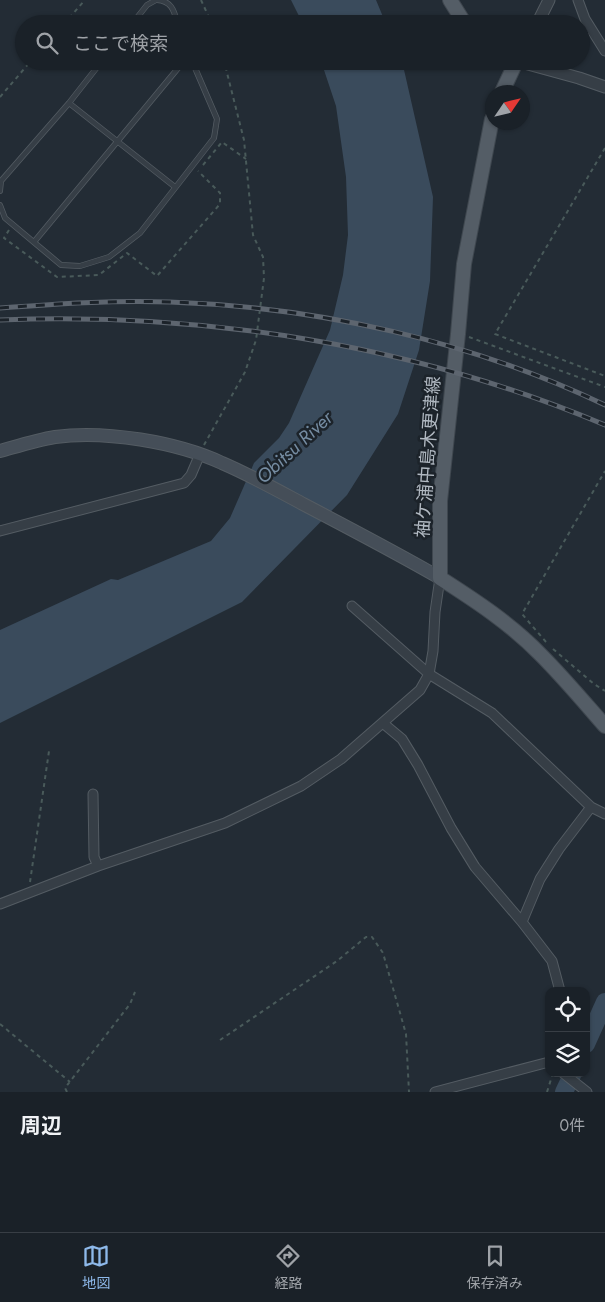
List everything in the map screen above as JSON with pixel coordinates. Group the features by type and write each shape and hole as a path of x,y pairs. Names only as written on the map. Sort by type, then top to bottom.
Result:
{"main road":[{"path":"450,0 459,15"},
{"path":"505,85 512,70"},
{"name":"袖ケ浦中島木更津線","path":"440,578 440,501 464,264 490,130"},
{"path":"0,451 55,437 114,436 161,444 200,454 241,472 392,551 440,578 482,605 541,655 605,726"}],"street":[{"path":"542,15 549,0"},
{"path":"578,0 584,15"},
{"path":"590,27 605,51"},
{"path":"548,70 605,87"},
{"path":"0,531 184,483 191,475 200,454"},
{"path":"0,904 98,866 225,823 300,786 341,759 384,724 420,690 429,674 440,578"},
{"path":"352,606 429,674 492,713 592,808 605,814"},
{"path":"384,724 402,739 476,867 552,961 559,987"},
{"path":"93,794 94,856 98,866"},
{"path":"522,922 540,879 559,849 592,808"},
{"path":"435,1092 545,1063"},
{"path":"568,1077 588,1092"}],"lane":[{"path":"139,15 147,5 157,0 165,1 172,6 175,15"},
{"path":"0,191 1,181 69,103 95,70"},
{"path":"34,242 177,70"},
{"path":"0,205 5,218 61,265 80,266 109,257 140,233 214,138 218,119 196,70"},
{"path":"69,103 175,187"}],"path":[{"path":"72,15 86,0"},
{"path":"201,0 208,15"},
{"path":"0,97 23,70"},
{"path":"200,454 217,419 245,372 256,340 264,278 263,257 254,235 244,140 226,70"},
{"path":"605,148 495,334 605,376"},
{"path":"458,334 605,387"},
{"path":"605,471 522,614 548,645 605,691"},
{"path":"29,892 49,751"},
{"path":"220,1040 337,961 366,937 372,937 383,953 406,1034 410,1092"},
{"path":"67,1092 66,1088 70,1082 130,1004 135,992"},
{"path":"0,1024 70,1082"},
{"path":"547,1092 552,1077"}],"water":[{"path":"291,0 376,0 382,15 298,15"},
{"name":"Obitsu River","path":"324,70 404,70 433,197 430,281 419,350 398,414 347,495 242,602 0,723 0,630 111,579 118,580 211,541 230,518 254,463 279,438 289,423 330,330 343,275 348,235 346,177 336,106"}],"waterway":[{"path":"590,1035 605,1002"},
{"path":"564,1092 571,1077"}],"railway":[{"path":"0,308 106,302 170,302 282,311 393,331 448,346 554,382 605,405"},
{"path":"0,320 77,319 155,322 232,329 308,340 384,355 459,374 533,397 605,425"}]}
